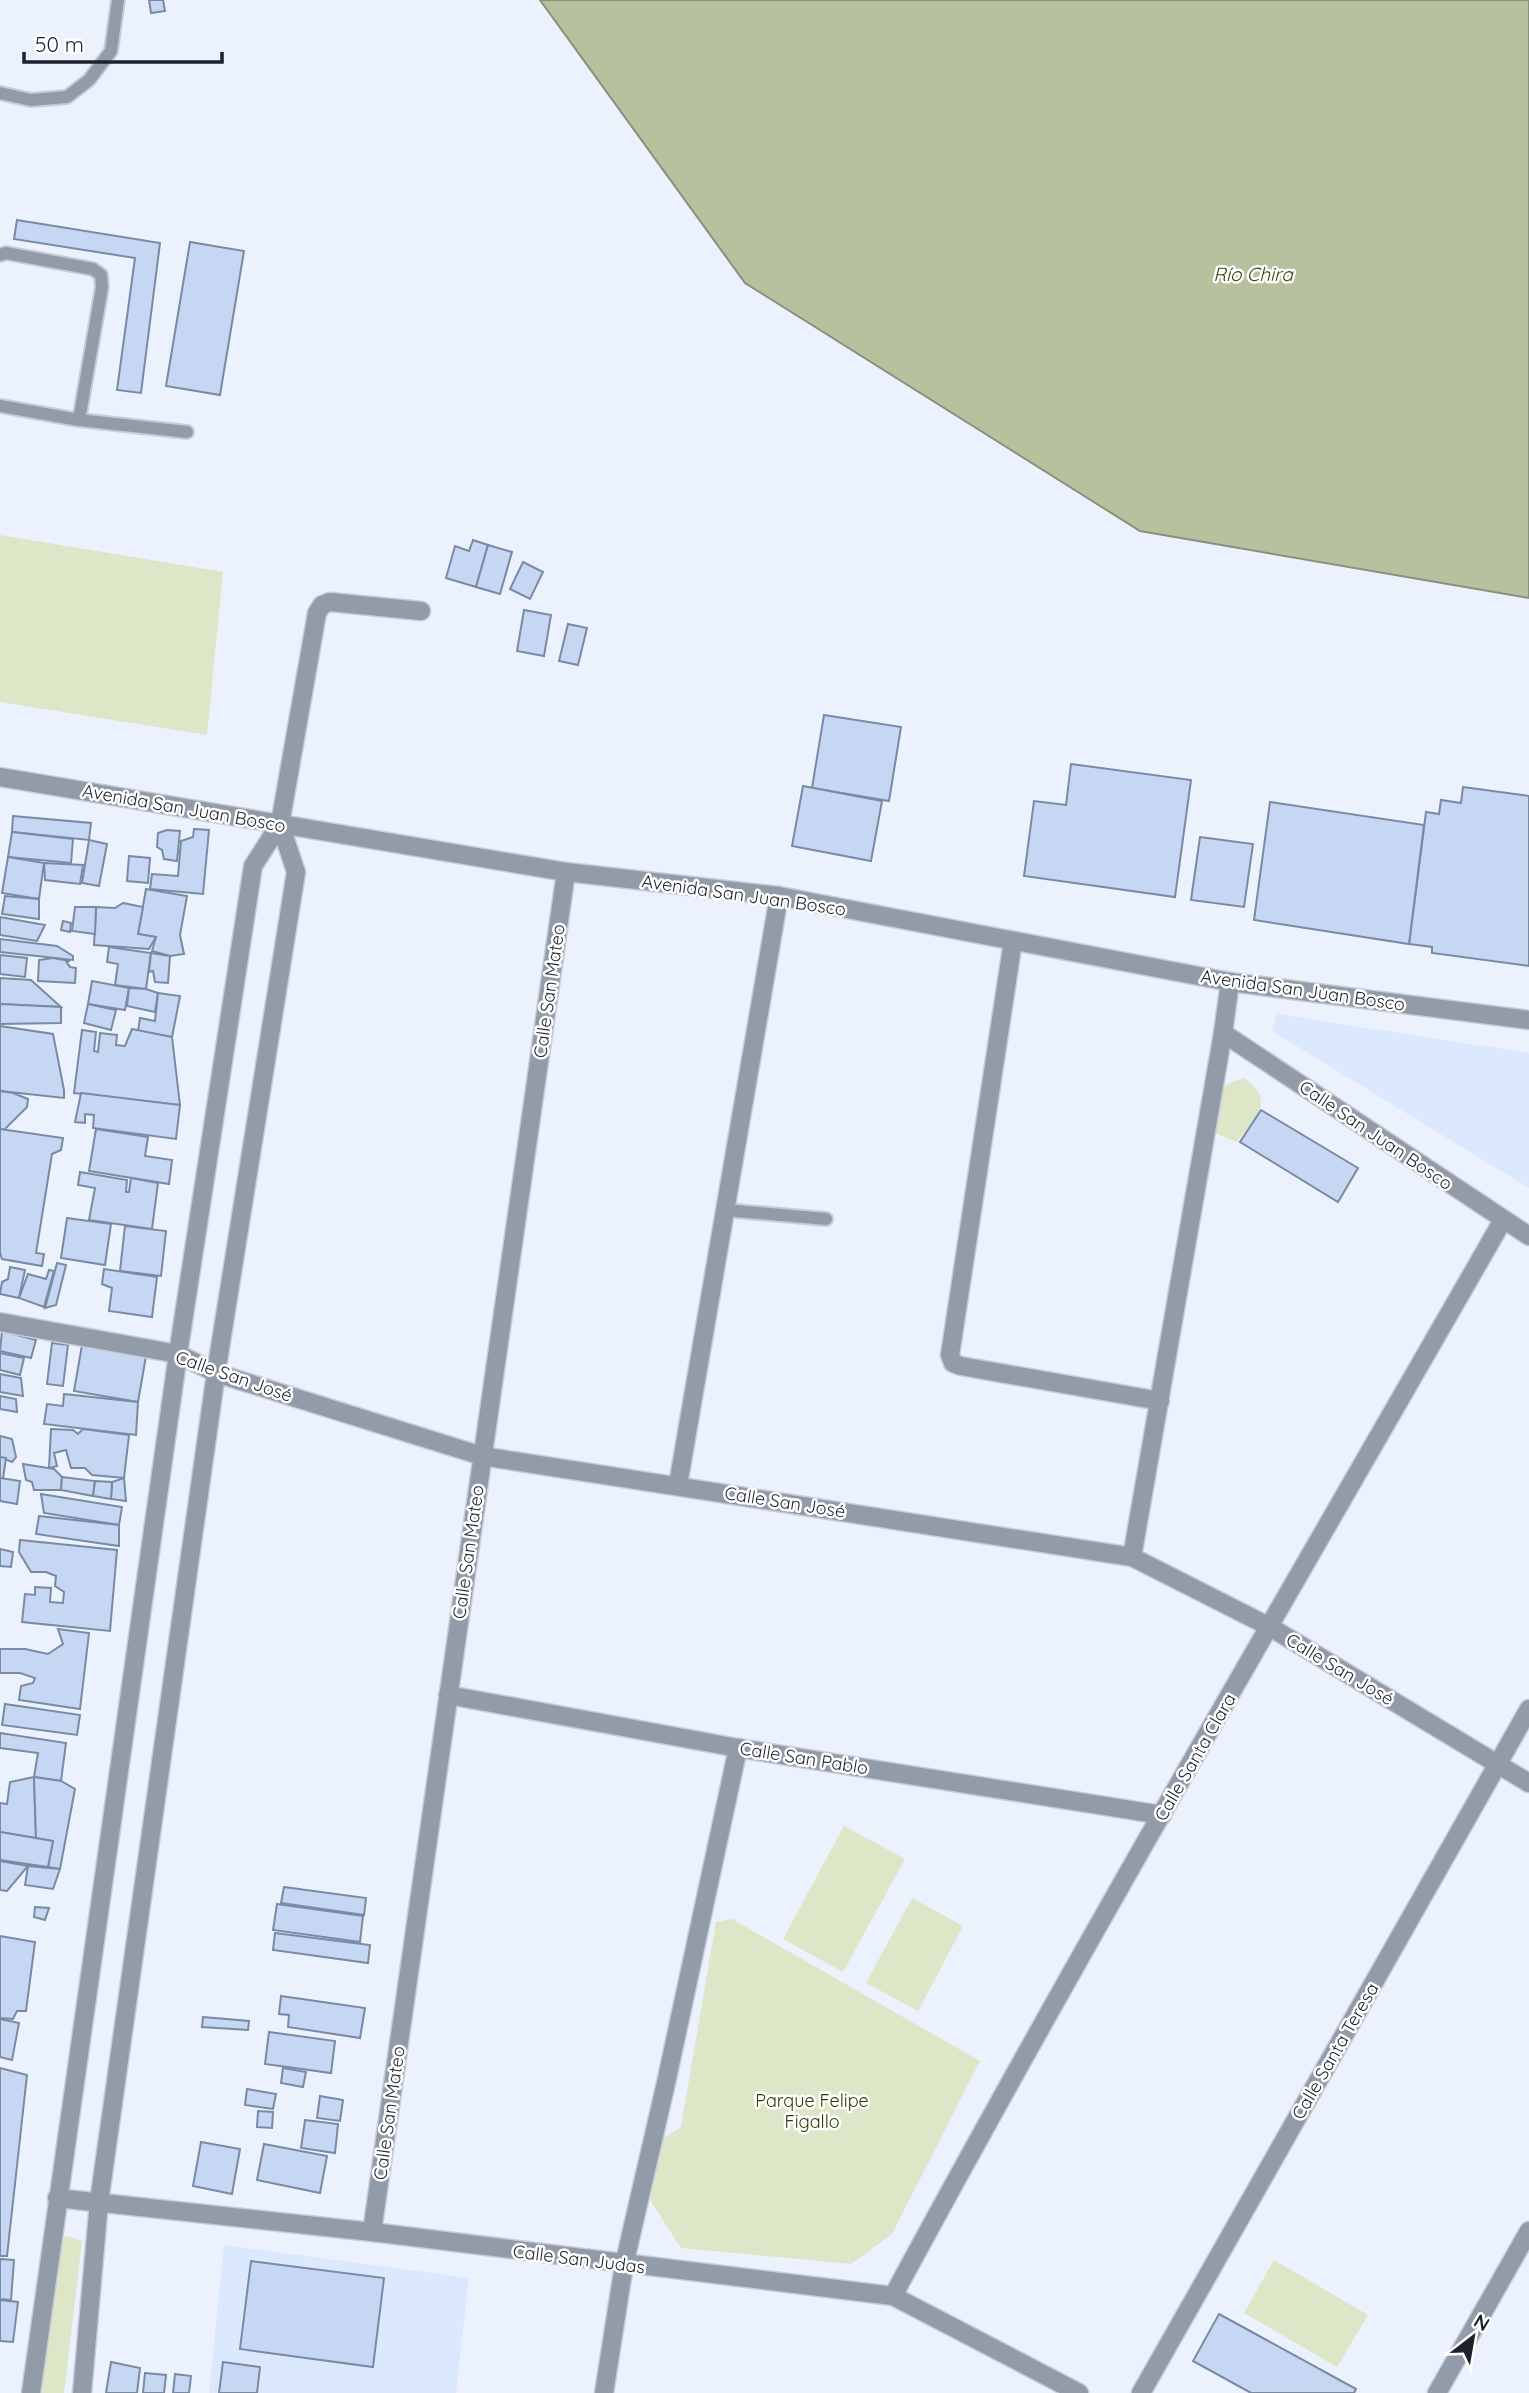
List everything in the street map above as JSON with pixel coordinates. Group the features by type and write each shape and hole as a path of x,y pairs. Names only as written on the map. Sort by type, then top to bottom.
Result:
{"street":[{"path":"31,2393 178,1354 253,866 280,824 317,613 330,601 421,611"},
{"name":"Avenida San Juan Bosco","path":"0,779 566,872 779,896 1230,982 1529,1020"},
{"path":"82,2393 99,2202 216,1373 296,872 280,824"},
{"name":"Calle San Mateo","path":"372,2232 566,872"},
{"path":"678,1485 779,896"},
{"path":"1013,941 950,1355 953,1363 961,1366 1160,1401"},
{"path":"1132,1556 1230,982"},
{"name":"Calle San Juan Bosco","path":"1223,1033 1529,1236"},
{"name":"Calle Santa Clara","path":"893,2296 1162,1815 1503,1220"},
{"name":"Calle San José","path":"0,1322 178,1354 216,1373 482,1456 1132,1556 1270,1627 1529,1783"},
{"name":"Calle San Pablo","path":"448,1695 738,1748 1162,1815"},
{"name":"Calle Santa Teresa","path":"1141,2393 1529,1709"},
{"path":"604,2393 624,2265 738,1748"},
{"name":"Calle San Judas","path":"57,2198 372,2232 893,2296 1079,2393"},
{"path":"1437,2393 1529,2231"}],"lane":[{"path":"0,93 31,100 68,97 89,80 111,51 118,0"},
{"path":"0,255 6,253 93,269 101,275 102,287 79,419"},
{"path":"0,406 187,432"},
{"path":"725,1210 826,1219"}],"shaded area":[{"path":"1277,1014 1529,1053 1529,1188 1272,1031"},
{"path":"224,2245 469,2278 456,2393 209,2393"}],"green space":[{"path":"0,535 223,572 207,735 0,702"},
{"path":"1244,1078 1254,1086 1261,1102 1256,1117 1237,1142 1211,1132 1220,1089"},
{"path":"844,1826 905,1859 843,1972 783,1939"},
{"path":"912,1898 963,1926 918,2011 866,1983"},
{"name":"Parque Felipe Figallo","path":"732,1919 980,2061 892,2234 851,2264 681,2248 650,2200 661,2140 681,2127 716,1922"},
{"path":"67,2236 82,2241 64,2393 41,2393 58,2244"},
{"path":"1274,2260 1368,2315 1337,2367 1244,2313"}],"water":[{"name":"Río Chira","path":"540,0 1529,0 1529,598 1140,531 745,283"}],"building":[{"path":"149,0 163,0 165,11 151,13"},
{"path":"17,220 160,243 141,393 117,390 135,258 14,239"},
{"path":"190,242 244,251 220,395 166,386"},
{"path":"473,540 488,545 476,587 446,578 455,546 469,551"},
{"path":"488,545 512,552 500,594 476,587"},
{"path":"523,562 543,572 530,599 510,589"},
{"path":"524,610 551,615 544,656 517,651"},
{"path":"568,624 587,628 578,665 559,661"},
{"path":"824,715 901,727 889,801 812,788"},
{"path":"1071,764 1191,780 1175,897 1024,876 1034,801 1066,805"},
{"path":"803,786 882,801 871,861 792,846"},
{"path":"1463,787 1529,796 1529,966 1432,953 1432,947 1409,944 1426,812 1439,814 1441,800 1461,803"},
{"path":"1270,802 1424,825 1409,944 1254,920"},
{"path":"13,816 91,823 89,840 12,832"},
{"path":"194,829 209,830 203,894 150,889 152,874 178,876 181,841 193,837"},
{"path":"167,830 180,831 177,861 164,859 162,850 157,847 158,833"},
{"path":"12,832 73,839 71,863 8,857"},
{"path":"1200,837 1253,844 1244,907 1191,900"},
{"path":"89,840 107,844 99,886 82,883"},
{"path":"129,856 150,858 148,883 127,881"},
{"path":"8,857 44,863 39,899 2,893"},
{"path":"44,863 83,865 80,884 45,880"},
{"path":"146,889 187,896 180,935 184,954 170,956 152,951 156,937 138,934"},
{"path":"5,896 39,899 39,919 2,914"},
{"path":"123,903 143,907 138,934 156,937 149,949 94,945 96,907 115,908"},
{"path":"75,907 96,907 95,934 72,931"},
{"path":"0,917 45,925 37,941 0,935"},
{"path":"63,921 71,923 70,932 61,930"},
{"path":"0,939 57,946 73,956 73,960 0,952"},
{"path":"109,947 151,953 146,989 115,985 118,964 107,962"},
{"path":"151,953 170,956 168,983 155,982 153,971 149,972"},
{"path":"0,955 27,958 25,977 0,974"},
{"path":"53,958 70,961 66,961 70,967 76,968 75,983 38,981 39,960"},
{"path":"0,978 31,980 61,1007 0,1004"},
{"path":"92,981 129,988 125,1010 88,1004"},
{"path":"129,988 158,993 155,1012 127,1006"},
{"path":"158,993 180,996 172,1037 138,1031 140,1018 155,1021"},
{"path":"0,1004 61,1007 61,1023 0,1024"},
{"path":"88,1004 116,1010 111,1030 84,1023"},
{"path":"0,1026 53,1034 64,1098 0,1091"},
{"path":"132,1029 172,1037 180,1105 74,1093 82,1030 96,1032 94,1051 98,1052 100,1033 117,1035 116,1045 125,1046"},
{"path":"0,1091 28,1099 27,1107 4,1130 0,1129"},
{"path":"81,1093 180,1105 176,1139 93,1128 94,1115 85,1114 85,1123 75,1122"},
{"path":"1261,1110 1358,1168 1338,1202 1240,1142"},
{"path":"0,1129 63,1138 61,1150 52,1154 36,1253 44,1254 42,1266 2,1259 0,1253"},
{"path":"96,1129 148,1137 145,1156 172,1160 169,1184 89,1171"},
{"path":"80,1172 127,1180 126,1192 129,1192 131,1178 158,1183 152,1229 89,1220 95,1188 78,1185"},
{"path":"67,1218 111,1224 105,1265 61,1258"},
{"path":"125,1226 166,1231 161,1276 120,1271"},
{"path":"57,1263 66,1265 56,1305 45,1308"},
{"path":"10,1267 25,1270 19,1298 0,1294 2,1282 8,1279"},
{"path":"104,1269 157,1277 152,1317 109,1311 112,1288 102,1284"},
{"path":"49,1270 54,1271 44,1307 19,1298 28,1274 46,1279"},
{"path":"2,1331 36,1340 31,1358 0,1351"},
{"path":"52,1343 68,1345 63,1386 47,1384"},
{"path":"82,1345 146,1356 138,1402 74,1391"},
{"path":"0,1353 24,1358 20,1375 0,1370"},
{"path":"0,1374 21,1378 23,1396 0,1392"},
{"path":"64,1394 138,1402 136,1435 44,1424 47,1404 63,1406"},
{"path":"0,1396 16,1399 17,1412 0,1409"},
{"path":"51,1429 73,1430 78,1434 83,1429 129,1435 124,1478 92,1475 85,1468 71,1468 66,1450 54,1453 57,1466 49,1468"},
{"path":"0,1436 12,1439 16,1457 12,1462 0,1457"},
{"path":"0,1457 6,1458 3,1479 0,1478"},
{"path":"23,1464 54,1469 62,1477 61,1490 34,1490 32,1482 26,1480"},
{"path":"62,1477 95,1481 93,1496 61,1490"},
{"path":"0,1478 20,1481 17,1504 0,1501"},
{"path":"124,1478 126,1501 111,1499 112,1482"},
{"path":"95,1481 112,1482 111,1499 93,1496"},
{"path":"41,1494 122,1507 119,1525 44,1513"},
{"path":"39,1516 119,1525 119,1546 36,1534"},
{"path":"20,1540 117,1550 110,1631 22,1622 25,1594 35,1595 35,1587 51,1588 50,1602 63,1603 64,1592 55,1586 56,1576 46,1572 31,1572 19,1552"},
{"path":"0,1549 13,1552 11,1567 0,1566"},
{"path":"58,1629 89,1633 80,1709 19,1700 21,1686 33,1683 35,1678 20,1673 0,1673 0,1649 25,1649 48,1654 63,1644"},
{"path":"5,1704 80,1715 77,1735 2,1725"},
{"path":"0,1733 66,1743 61,1781 34,1777 38,1753 0,1748"},
{"path":"34,1777 36,1838 0,1832 0,1803 7,1804 10,1782"},
{"path":"34,1777 61,1781 75,1789 60,1869 48,1867 53,1841 36,1838"},
{"path":"0,1832 53,1841 48,1867 0,1860"},
{"path":"0,1861 28,1866 7,1891 0,1890"},
{"path":"28,1866 60,1869 53,1889 25,1885"},
{"path":"284,1887 366,1898 364,1915 281,1903"},
{"path":"277,1904 363,1916 360,1942 273,1930"},
{"path":"35,1907 49,1908 45,1920 34,1917"},
{"path":"275,1933 370,1945 368,1963 273,1950"},
{"path":"0,1936 35,1942 26,2011 17,2011 13,2019 0,2018"},
{"path":"281,1996 365,2008 360,2038 288,2027 289,2015 279,2014"},
{"path":"203,2017 249,2021 248,2030 202,2027"},
{"path":"0,2019 19,2023 12,2060 0,2057"},
{"path":"269,2032 335,2041 331,2073 265,2064"},
{"path":"0,2068 27,2075 7,2256 0,2256"},
{"path":"283,2068 306,2072 303,2087 281,2083"},
{"path":"247,2089 276,2094 273,2109 245,2105"},
{"path":"320,2096 343,2100 340,2121 317,2118"},
{"path":"258,2111 273,2112 272,2128 257,2127"},
{"path":"305,2120 338,2124 335,2153 301,2148"},
{"path":"201,2142 240,2149 232,2194 193,2186"},
{"path":"264,2144 327,2156 320,2193 257,2180"},
{"path":"0,2259 14,2260 11,2300 0,2299"},
{"path":"251,2261 384,2278 373,2367 240,2349"},
{"path":"0,2300 18,2302 13,2342 0,2341"},
{"path":"1219,2314 1356,2389 1354,2393 1251,2393 1193,2361"},
{"path":"111,2362 140,2368 137,2393 106,2393"},
{"path":"223,2362 260,2367 257,2393 219,2393"},
{"path":"145,2373 166,2375 164,2393 143,2393"},
{"path":"175,2374 191,2376 189,2393 173,2393"}]}
